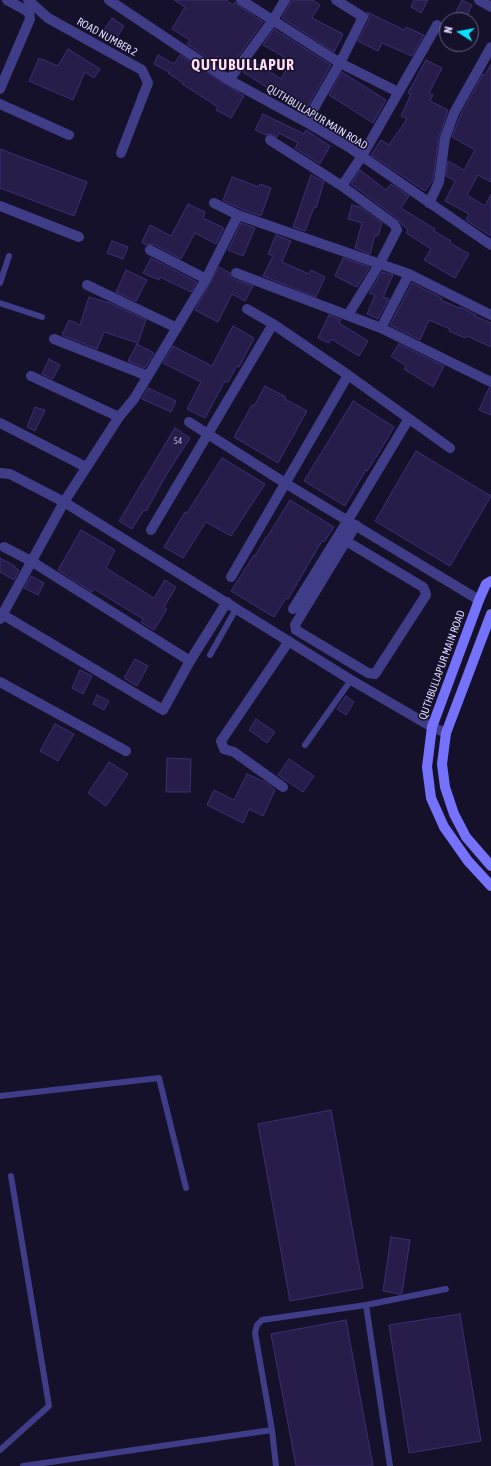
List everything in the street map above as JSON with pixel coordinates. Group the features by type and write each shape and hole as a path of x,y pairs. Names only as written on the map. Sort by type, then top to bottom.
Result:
{"main road":[{"name":"QUTHBULLAPUR MAIN ROAD","path":"491,581 486,584 479,600 432,727 427,767 431,798 444,827 468,861 491,886"},
{"path":"491,614 446,733 442,764 445,787 452,807 466,837 491,866"}],"street":[{"path":"0,88 30,19 29,12 7,0"},
{"name":"ROAD NUMBER 2","path":"28,0 48,18 142,70 148,83 121,153"},
{"name":"QUTHBULLAPUR MAIN ROAD","path":"108,0 229,80 306,122 362,156 491,244"},
{"path":"241,0 340,63 398,92"},
{"path":"229,80 274,20 285,0"},
{"path":"306,122 340,63 363,17 336,0"},
{"path":"479,0 491,7"},
{"path":"342,186 362,156 437,25"},
{"path":"429,203 439,182 445,138 454,113 491,47"},
{"path":"0,104 68,135"},
{"path":"270,140 342,186 396,227 396,234 348,316"},
{"path":"214,203 238,215 409,274 491,316"},
{"path":"0,206 79,237"},
{"path":"227,602 190,661 164,710 1,615 64,502 119,417 134,399 177,328 206,279 238,215"},
{"path":"150,250 206,279"},
{"path":"236,273 380,328 491,382"},
{"path":"380,328 409,274"},
{"path":"87,285 177,328"},
{"path":"247,309 273,324 348,375 408,420 450,448"},
{"path":"151,530 273,324"},
{"path":"54,339 148,376"},
{"path":"231,578 348,375"},
{"path":"31,376 119,417"},
{"path":"293,609 352,523 408,420"},
{"path":"189,422 285,483 479,600"},
{"path":"0,423 86,467"},
{"path":"0,473 10,474 64,502 351,680 432,727 446,733"},
{"path":"346,541 423,587 425,591 426,596 375,674 368,673 296,630 295,625 346,541 352,523"},
{"path":"4,547 31,561 190,661"},
{"path":"283,787 234,752 224,749 221,741 289,642"},
{"path":"0,682 126,751"}],"lane":[{"path":"0,283 8,256"},
{"path":"0,303 42,317"},
{"path":"210,655 236,608"},
{"path":"305,745 351,680"},
{"path":"0,1096 159,1078 186,1188"},
{"path":"0,1450 49,1406 11,1176"},
{"path":"276,1466 272,1430 255,1333 257,1325 262,1320 366,1305 446,1289"},
{"path":"366,1305 390,1466"},
{"path":"23,1466 272,1430"}],"building":[{"path":"174,0 226,0 233,5 235,2 263,22 232,65 217,56 214,62 187,44 190,40 172,29 185,7"},
{"path":"292,0 313,0 320,5 312,18 343,34 334,52 282,18"},
{"path":"414,0 428,0 421,13 411,7"},
{"path":"462,0 472,5 469,12 456,12"},
{"path":"367,12 404,30 406,27 424,35 412,56 382,43 378,51 358,41 369,20"},
{"path":"112,18 124,26 115,41 102,32"},
{"path":"274,29 331,65 305,111 273,93 274,92 243,72 252,60 281,79 291,61 263,45"},
{"path":"68,49 100,69 94,78 85,72 73,100 29,81 39,58 58,66"},
{"path":"158,55 174,64 180,55 244,96 231,118 216,110 218,107 182,84 183,83 168,73 169,72 154,64"},
{"path":"426,60 442,68 429,93 433,95 430,101 448,110 439,137 433,180 425,191 371,155 381,140 389,145 407,119 401,116 411,94 408,93"},
{"path":"491,64 491,182 478,175 467,195 485,206 491,194 491,236 466,220 469,214 445,201 455,181 446,176 448,161 464,170 475,150 452,137 460,116 483,74 485,75"},
{"path":"342,72 386,100 373,123 329,95"},
{"path":"263,114 304,134 306,130 330,146 320,164 295,148 298,143 279,133 277,137 271,134 266,135 255,130"},
{"path":"0,149 87,182 74,216 0,188"},
{"path":"360,170 386,190 391,184 409,196 401,208 435,229 434,231 451,241 450,243 469,254 455,278 424,260 431,249 406,233 408,229 402,225 398,219 351,184"},
{"path":"311,175 324,182 316,208 314,207 305,231 293,227"},
{"path":"232,177 259,187 260,184 271,188 261,216 241,209 223,200"},
{"path":"188,204 205,212 203,218 224,228 216,244 195,233 181,259 153,244 146,245 142,242 150,225 171,236"},
{"path":"352,205 360,207 382,223 378,236 375,235 370,254 355,248 362,223 348,219"},
{"path":"241,223 255,228 243,256 228,250"},
{"path":"276,235 291,241 282,262 309,274 311,270 325,277 316,297 263,276 273,256 268,254"},
{"path":"112,241 128,247 123,259 107,253"},
{"path":"151,258 197,282 191,292 160,277 159,280 143,273"},
{"path":"343,258 370,267 357,287 335,276"},
{"path":"219,267 230,273 233,279 253,286 245,301 232,294 218,322 195,310"},
{"path":"126,270 147,280 136,301 116,292"},
{"path":"382,272 393,275 383,297 389,299 378,319 367,314 375,295 369,293"},
{"path":"412,283 442,298 441,300 459,308 460,307 491,323 491,347 467,336 465,338 449,331 450,329 429,320 420,340 390,325"},
{"path":"89,297 110,303 146,320 138,343 104,332 97,349 62,335 69,320 80,325"},
{"path":"329,315 341,320 339,323 368,341 359,356 331,339 329,343 318,338"},
{"path":"233,326 254,338 239,367 237,366 228,382 225,381 205,418 187,409 201,382 163,363 173,346 212,366"},
{"path":"137,344 154,353 145,368 128,361"},
{"path":"399,344 444,366 433,387 404,369 406,366 391,356"},
{"path":"49,359 60,365 53,379 42,374"},
{"path":"265,386 286,397 285,399 307,411 278,463 234,437 252,405 254,406"},
{"path":"148,388 176,401 171,412 142,399"},
{"path":"489,388 491,388 491,415 479,410"},
{"path":"353,401 394,427 345,506 304,481"},
{"path":"35,407 45,410 35,431 27,427"},
{"path":"175,428 190,438 168,472 146,511 144,510 132,529 119,521"},
{"path":"416,451 491,496 450,566 375,521"},
{"path":"222,458 265,484 231,536 206,522 183,558 164,547 185,512 187,513"},
{"path":"290,500 334,527 324,542 322,541 288,599 286,598 274,617 231,591"},
{"path":"81,530 115,550 106,568 154,598 165,580 176,587 164,607 167,609 154,630 141,622 143,619 94,589 92,592 58,570"},
{"path":"0,558 15,566 14,567 19,570 14,580 0,572"},
{"path":"31,576 44,583 38,595 24,588"},
{"path":"135,659 148,666 137,686 124,678"},
{"path":"80,670 92,676 83,694 72,688"},
{"path":"97,695 109,701 104,710 93,704"},
{"path":"346,696 354,702 346,715 337,709"},
{"path":"256,719 275,732 267,743 249,730"},
{"path":"55,724 74,734 58,761 40,751"},
{"path":"167,758 191,759 190,792 166,792"},
{"path":"289,759 314,776 303,792 278,775"},
{"path":"109,762 128,774 106,806 88,793"},
{"path":"247,774 267,783 275,790 263,816 249,809 243,823 207,805 214,790 234,800"},
{"path":"331,1110 363,1288 290,1301 258,1124"},
{"path":"391,1237 410,1240 402,1293 400,1294 383,1291"},
{"path":"460,1314 481,1441 409,1453 389,1325"},
{"path":"346,1320 373,1466 296,1466 271,1334"}],"district":[{"name":"QUTUBULLAPUR","path":"243,65"}]}
